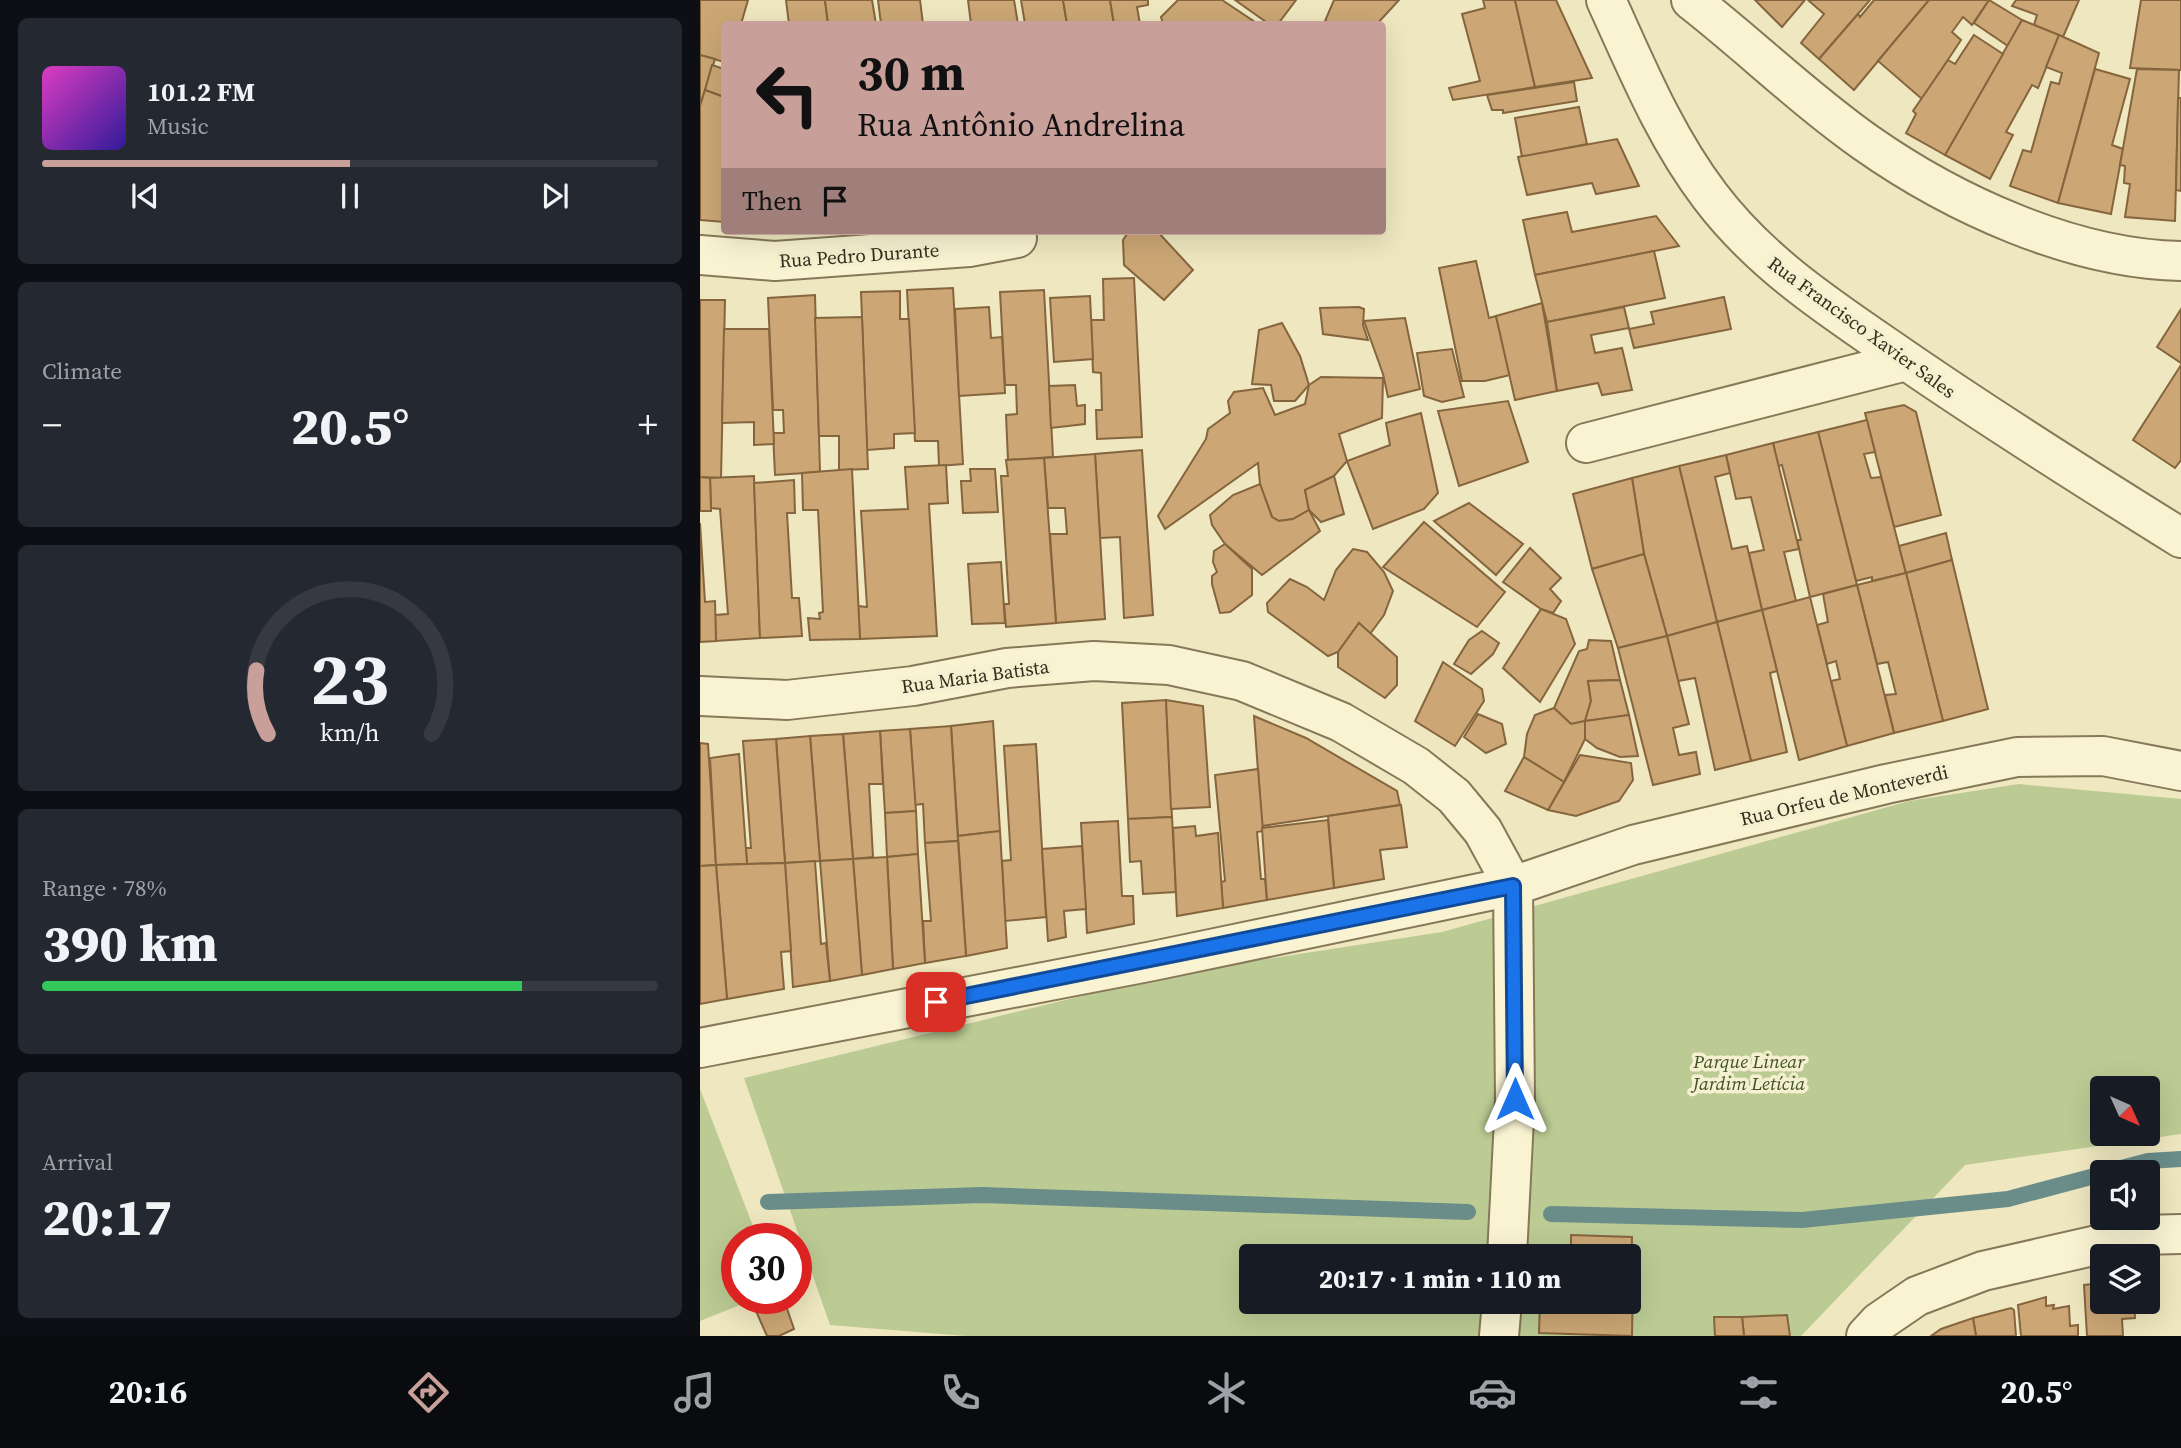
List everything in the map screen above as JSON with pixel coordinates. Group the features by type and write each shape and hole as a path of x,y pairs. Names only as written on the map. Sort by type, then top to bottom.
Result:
{"street":[{"name":"Rua Francisco Xavier Sales","path":"1606,0 1659,117 1710,196 1757,251 1817,299 1980,414 2181,538"},
{"path":"1691,0 1865,142 1955,195 2027,229 2106,254 2181,261"},
{"name":"Rua Pedro Durante","path":"700,255 775,261 969,247 1017,238"},
{"path":"1586,443 1906,361"},
{"name":"Rua Maria Batista","path":"700,696 787,701 913,687 1007,668 1094,661 1169,665 1242,681 1340,722 1416,766 1454,796 1483,831 1513,886 1515,1099 1508,1244"},
{"name":"Rua Orfeu de Monteverdi","path":"700,1048 1153,961 1513,886 1633,845 1886,784 2017,757 2103,756 2181,771"},
{"path":"1866,1336 1879,1322 1917,1296 1983,1271 2141,1234 2181,1234"},
{"path":"1499,1336 1501,1314"}],"green space":[{"name":"Parque Linear Jardim Letícia","path":"2019,784 2181,799 2181,1134 2160,1137 2160,1076 2090,1076 2090,1146 2097,1146 1965,1165 1801,1336 966,1336 830,1325 812,1273 812,1223 794,1223 744,1078 1177,973 1442,932 1909,801"},
{"path":"700,1089 752,1223 721,1223 721,1313 700,1321"}],"building":[{"path":"700,0 748,0 742,21 721,21 721,61 700,55"},
{"path":"786,0 825,0 828,21 789,21"},
{"path":"825,0 872,0 876,21 828,21"},
{"path":"878,0 920,0 923,21 881,21"},
{"path":"968,0 1014,0 1018,21 971,21"},
{"path":"1021,0 1063,0 1066,21 1024,21"},
{"path":"1063,0 1110,0 1114,21 1066,21"},
{"path":"1110,0 1148,0 1148,5 1137,7 1139,21 1114,21"},
{"path":"1178,0 1222,0 1254,21 1162,21 1161,17"},
{"path":"1235,0 1296,0 1280,21 1265,21"},
{"path":"1334,0 1399,0 1380,21 1325,21"},
{"path":"1483,0 1515,0 1535,87 1453,100 1449,88 1480,81 1462,14 1485,8"},
{"path":"1515,0 1556,0 1592,78 1535,87"},
{"path":"1755,0 1805,0 1782,27"},
{"path":"1808,0 1870,0 1819,59 1801,43 1824,14"},
{"path":"1874,0 1929,0 1854,90 1819,59 1858,14 1860,17"},
{"path":"1929,0 1989,0 1972,25 1963,17 1952,32 1961,40 1922,99 1878,61"},
{"path":"1989,0 2022,20 2008,46 1974,23"},
{"path":"2016,0 2079,0 2063,37 2034,25 2037,15 2012,6"},
{"path":"2141,0 2181,0 2181,70 2130,68"},
{"path":"2022,20 2059,35 2038,88 2032,85 2006,132 2013,135 1990,179 1945,155"},
{"path":"1974,35 2003,54 1945,155 1906,133 1916,114 1913,111 1948,60 1955,64"},
{"path":"2059,35 2099,53 2058,203 2010,186 2023,150 2031,152 2051,82 2059,84 2062,73 2046,67"},
{"path":"700,55 715,59 700,106"},
{"path":"712,65 721,68 721,96 705,90"},
{"path":"2095,69 2130,79 2112,145 2123,149 2111,214 2058,203"},
{"path":"2137,69 2179,70 2175,221 2125,217 2130,184 2124,183 2125,166 2120,165"},
{"path":"1574,82 1577,101 1503,113 1503,110 1492,110 1487,95"},
{"path":"705,90 721,96 721,222 700,220 700,106"},
{"path":"2178,98 2181,98 2181,191 2176,190"},
{"path":"1579,107 1587,144 1522,157 1515,118"},
{"path":"1617,139 1639,186 1596,194 1592,183 1527,195 1518,157"},
{"path":"1567,212 1572,232 1656,216 1679,246 1535,275 1523,220"},
{"path":"1126,235 1161,235 1193,270 1164,300 1124,265 1123,240"},
{"path":"1654,251 1665,298 1547,322 1535,275"},
{"path":"1476,261 1489,318 1496,316 1510,375 1485,381 1462,381 1439,268"},
{"path":"1134,278 1142,437 1097,439 1096,410 1102,410 1101,373 1093,372 1091,320 1104,320 1103,279"},
{"path":"953,288 963,464 939,466 938,441 915,441 907,290"},
{"path":"1044,290 1053,457 1008,460 1006,415 1017,414 1016,385 1005,385 1000,292"},
{"path":"900,291 900,319 909,319 915,433 894,434 894,448 867,450 861,292"},
{"path":"815,295 820,472 775,475 773,433 784,433 783,410 773,410 768,298"},
{"path":"1090,296 1093,359 1054,362 1050,298"},
{"path":"1724,297 1731,329 1634,348 1629,329 1654,324 1651,312"},
{"path":"700,300 725,300 721,478 700,477"},
{"path":"1542,303 1557,391 1515,400 1496,316"},
{"path":"989,307 991,338 1002,337 1005,393 959,396 955,309"},
{"path":"1624,307 1629,328 1591,335 1595,353 1622,348 1632,390 1602,395 1598,383 1557,391 1547,322"},
{"path":"1320,308 1364,309 1363,325 1368,340 1323,334"},
{"path":"2181,309 2181,363 2157,347"},
{"path":"862,317 868,469 839,470 839,436 819,436 815,318"},
{"path":"1405,318 1420,389 1388,397 1383,374 1364,321"},
{"path":"1282,323 1300,356 1309,385 1295,401 1274,401 1271,385 1252,384 1259,330"},
{"path":"724,329 769,329 774,444 754,445 754,422 722,423"},
{"path":"1452,349 1464,397 1442,402 1424,396 1417,353"},
{"path":"2181,365 2181,460 2175,468 2133,440"},
{"path":"1321,377 1383,378 1382,418 1339,434 1347,461 1334,476 1305,490 1309,510 1293,519 1279,521 1272,517 1260,484 1258,463 1165,529 1158,516 1206,439 1208,429 1230,413 1228,401 1234,392 1263,388 1275,415 1305,404 1309,385"},
{"path":"1075,385 1077,406 1085,405 1085,424 1051,428 1049,386"},
{"path":"1508,401 1528,462 1459,486 1438,411"},
{"path":"1904,405 1916,412 1941,515 1894,527 1865,413"},
{"path":"1421,413 1438,493 1424,509 1373,529 1347,461 1390,445 1386,423"},
{"path":"1867,420 1875,452 1864,454 1871,478 1881,477 1906,573 1872,581 1872,577 1856,581 1818,432"},
{"path":"1818,432 1857,585 1810,597 1797,540 1801,540 1782,465 1778,466 1773,443"},
{"path":"1773,443 1799,549 1784,552 1796,601 1762,610 1749,553 1764,550 1751,497 1736,499 1726,455"},
{"path":"1142,450 1153,615 1124,618 1120,537 1100,538 1095,454"},
{"path":"1095,454 1105,619 1056,623 1050,534 1067,534 1065,508 1048,508 1044,458"},
{"path":"1726,455 1730,473 1715,477 1732,549 1747,546 1762,610 1717,622 1679,466"},
{"path":"1044,458 1056,623 1006,627 1004,604 1009,604 1001,476 1008,476 1006,460"},
{"path":"946,465 948,503 929,504 937,636 860,639 858,606 867,607 861,511 908,509 905,467"},
{"path":"1679,466 1717,622 1667,636 1644,554 1632,478"},
{"path":"852,469 860,639 810,640 808,618 820,619 819,613 823,612 818,510 803,510 802,473"},
{"path":"970,469 995,469 998,512 963,513 961,481 971,481"},
{"path":"754,476 760,638 716,641 715,615 728,614 720,509 711,508 710,478"},
{"path":"1334,476 1344,514 1321,522 1309,510 1305,490"},
{"path":"700,477 710,478 711,511 700,511"},
{"path":"1632,478 1644,554 1592,569 1573,494"},
{"path":"794,480 795,513 787,513 792,598 799,598 802,636 760,638 754,483"},
{"path":"1260,484 1272,517 1279,521 1293,519 1309,510 1320,531 1262,575 1225,544 1212,525 1210,515 1233,495"},
{"path":"1469,503 1523,544 1496,575 1434,521"},
{"path":"1424,522 1505,592 1477,627 1383,567"},
{"path":"700,523 705,602 715,601 716,641 700,642"},
{"path":"1946,533 1952,560 1906,573 1899,546"},
{"path":"1225,544 1252,569 1252,595 1230,612 1220,613 1212,584 1212,576 1217,572 1213,562 1214,551"},
{"path":"1530,548 1561,578 1550,589 1561,601 1553,613 1541,609 1503,582"},
{"path":"1353,549 1367,552 1384,572 1393,591 1384,615 1370,634 1359,623 1338,652 1328,656 1268,612 1267,603 1290,579 1307,587 1324,600 1336,570"},
{"path":"1644,554 1667,636 1618,648 1592,569"},
{"path":"1952,560 1988,709 1943,721 1906,573"},
{"path":"1001,562 1005,623 972,624 968,564"},
{"path":"1906,573 1943,721 1894,733 1885,695 1896,694 1888,662 1877,664 1857,585"},
{"path":"1857,585 1894,733 1847,746 1831,681 1840,679 1836,661 1827,664 1817,625 1828,622 1823,594"},
{"path":"1810,597 1847,746 1799,760 1762,610"},
{"path":"1541,609 1566,619 1575,644 1540,702 1503,668"},
{"path":"1762,610 1777,671 1770,673 1787,752 1751,761 1717,622"},
{"path":"1717,622 1751,761 1715,770 1695,678 1678,681 1667,636"},
{"path":"1359,623 1397,657 1397,685 1385,698 1338,667 1338,652"},
{"path":"1482,631 1499,643 1493,654 1471,674 1454,664 1469,640"},
{"path":"1667,636 1689,724 1673,728 1679,755 1696,752 1700,774 1653,785 1618,648"},
{"path":"1589,640 1611,641 1620,680 1588,681 1591,701 1585,721 1571,724 1554,708 1579,651 1587,649"},
{"path":"1443,662 1482,689 1484,701 1455,746 1415,721"},
{"path":"1620,680 1629,715 1585,721 1591,701 1588,681"},
{"path":"1166,700 1172,817 1128,819 1122,703"},
{"path":"1166,700 1203,706 1210,807 1171,809"},
{"path":"1554,708 1571,724 1585,721 1585,739 1564,782 1524,757 1527,734 1535,715"},
{"path":"1478,714 1502,724 1506,744 1486,753 1464,737"},
{"path":"1629,715 1638,756 1620,757 1597,748 1585,739 1585,721"},
{"path":"1254,716 1306,738 1397,791 1400,805 1262,826"},
{"path":"993,721 1000,831 958,836 951,726"},
{"path":"951,726 958,841 925,843 923,804 915,805 910,729"},
{"path":"910,729 916,811 885,813 880,731"},
{"path":"880,731 883,784 869,784 873,857 853,859 843,734"},
{"path":"843,734 853,859 820,861 810,736"},
{"path":"810,736 820,861 785,863 776,739"},
{"path":"776,739 785,863 747,864 746,848 751,848 743,741"},
{"path":"700,743 708,744 716,865 700,866"},
{"path":"1036,744 1046,917 1005,921 1002,861 1011,860 1004,746"},
{"path":"739,754 747,864 716,865 710,758"},
{"path":"1580,755 1631,763 1633,780 1619,801 1576,816 1548,810"},
{"path":"1524,757 1564,782 1548,810 1505,791"},
{"path":"1258,769 1263,831 1257,832 1261,879 1265,879 1267,900 1223,908 1221,882 1225,881 1215,775"},
{"path":"1401,805 1407,847 1380,850 1384,879 1334,888 1328,816"},
{"path":"916,811 918,854 887,857 885,813"},
{"path":"1172,817 1176,892 1143,894 1141,861 1130,862 1128,819"},
{"path":"1328,820 1334,888 1267,900 1262,828"},
{"path":"1118,821 1122,896 1133,896 1134,924 1087,933 1081,823"},
{"path":"1195,826 1196,836 1218,833 1223,908 1177,916 1173,828"},
{"path":"1000,831 1007,948 966,956 958,836"},
{"path":"958,841 966,956 925,963 923,921 931,921 925,843"},
{"path":"1082,846 1086,909 1064,911 1066,937 1048,941 1042,849"},
{"path":"918,854 925,963 893,969 887,857"},
{"path":"887,857 893,969 862,975 853,859"},
{"path":"853,859 862,975 830,981 820,861"},
{"path":"815,861 821,944 826,943 830,981 793,987 785,863"},
{"path":"785,863 791,951 781,952 784,989 727,999 716,865"},
{"path":"716,865 727,999 700,1004 700,866"},
{"path":"1571,1235 1632,1237 1632,1244 1571,1244"},
{"path":"2090,1284 2090,1314 2135,1314 2135,1318 2122,1319 2123,1336 2087,1336 2084,1285"},
{"path":"2046,1297 2046,1306 2054,1305 2053,1309 2069,1306 2070,1326 2078,1325 2078,1336 2021,1336 2018,1305"},
{"path":"2011,1308 2014,1310 2016,1336 1976,1336 1973,1318"},
{"path":"757,1314 789,1314 794,1329 779,1336 767,1336"},
{"path":"1540,1314 1632,1314 1632,1336 1539,1333"},
{"path":"1787,1315 1790,1336 1744,1336 1742,1317"},
{"path":"1714,1317 1742,1317 1744,1336 1715,1336"},
{"path":"1973,1318 1976,1336 1931,1336 1941,1329"}],"waterway":[{"path":"2160,1160 2181,1159"},
{"path":"1551,1214 1802,1220 2008,1199 2090,1177"},
{"path":"768,1202 983,1195 1468,1212"}],"route":[{"path":"936,1002 1153,961 1513,886 1515,1099"}]}
